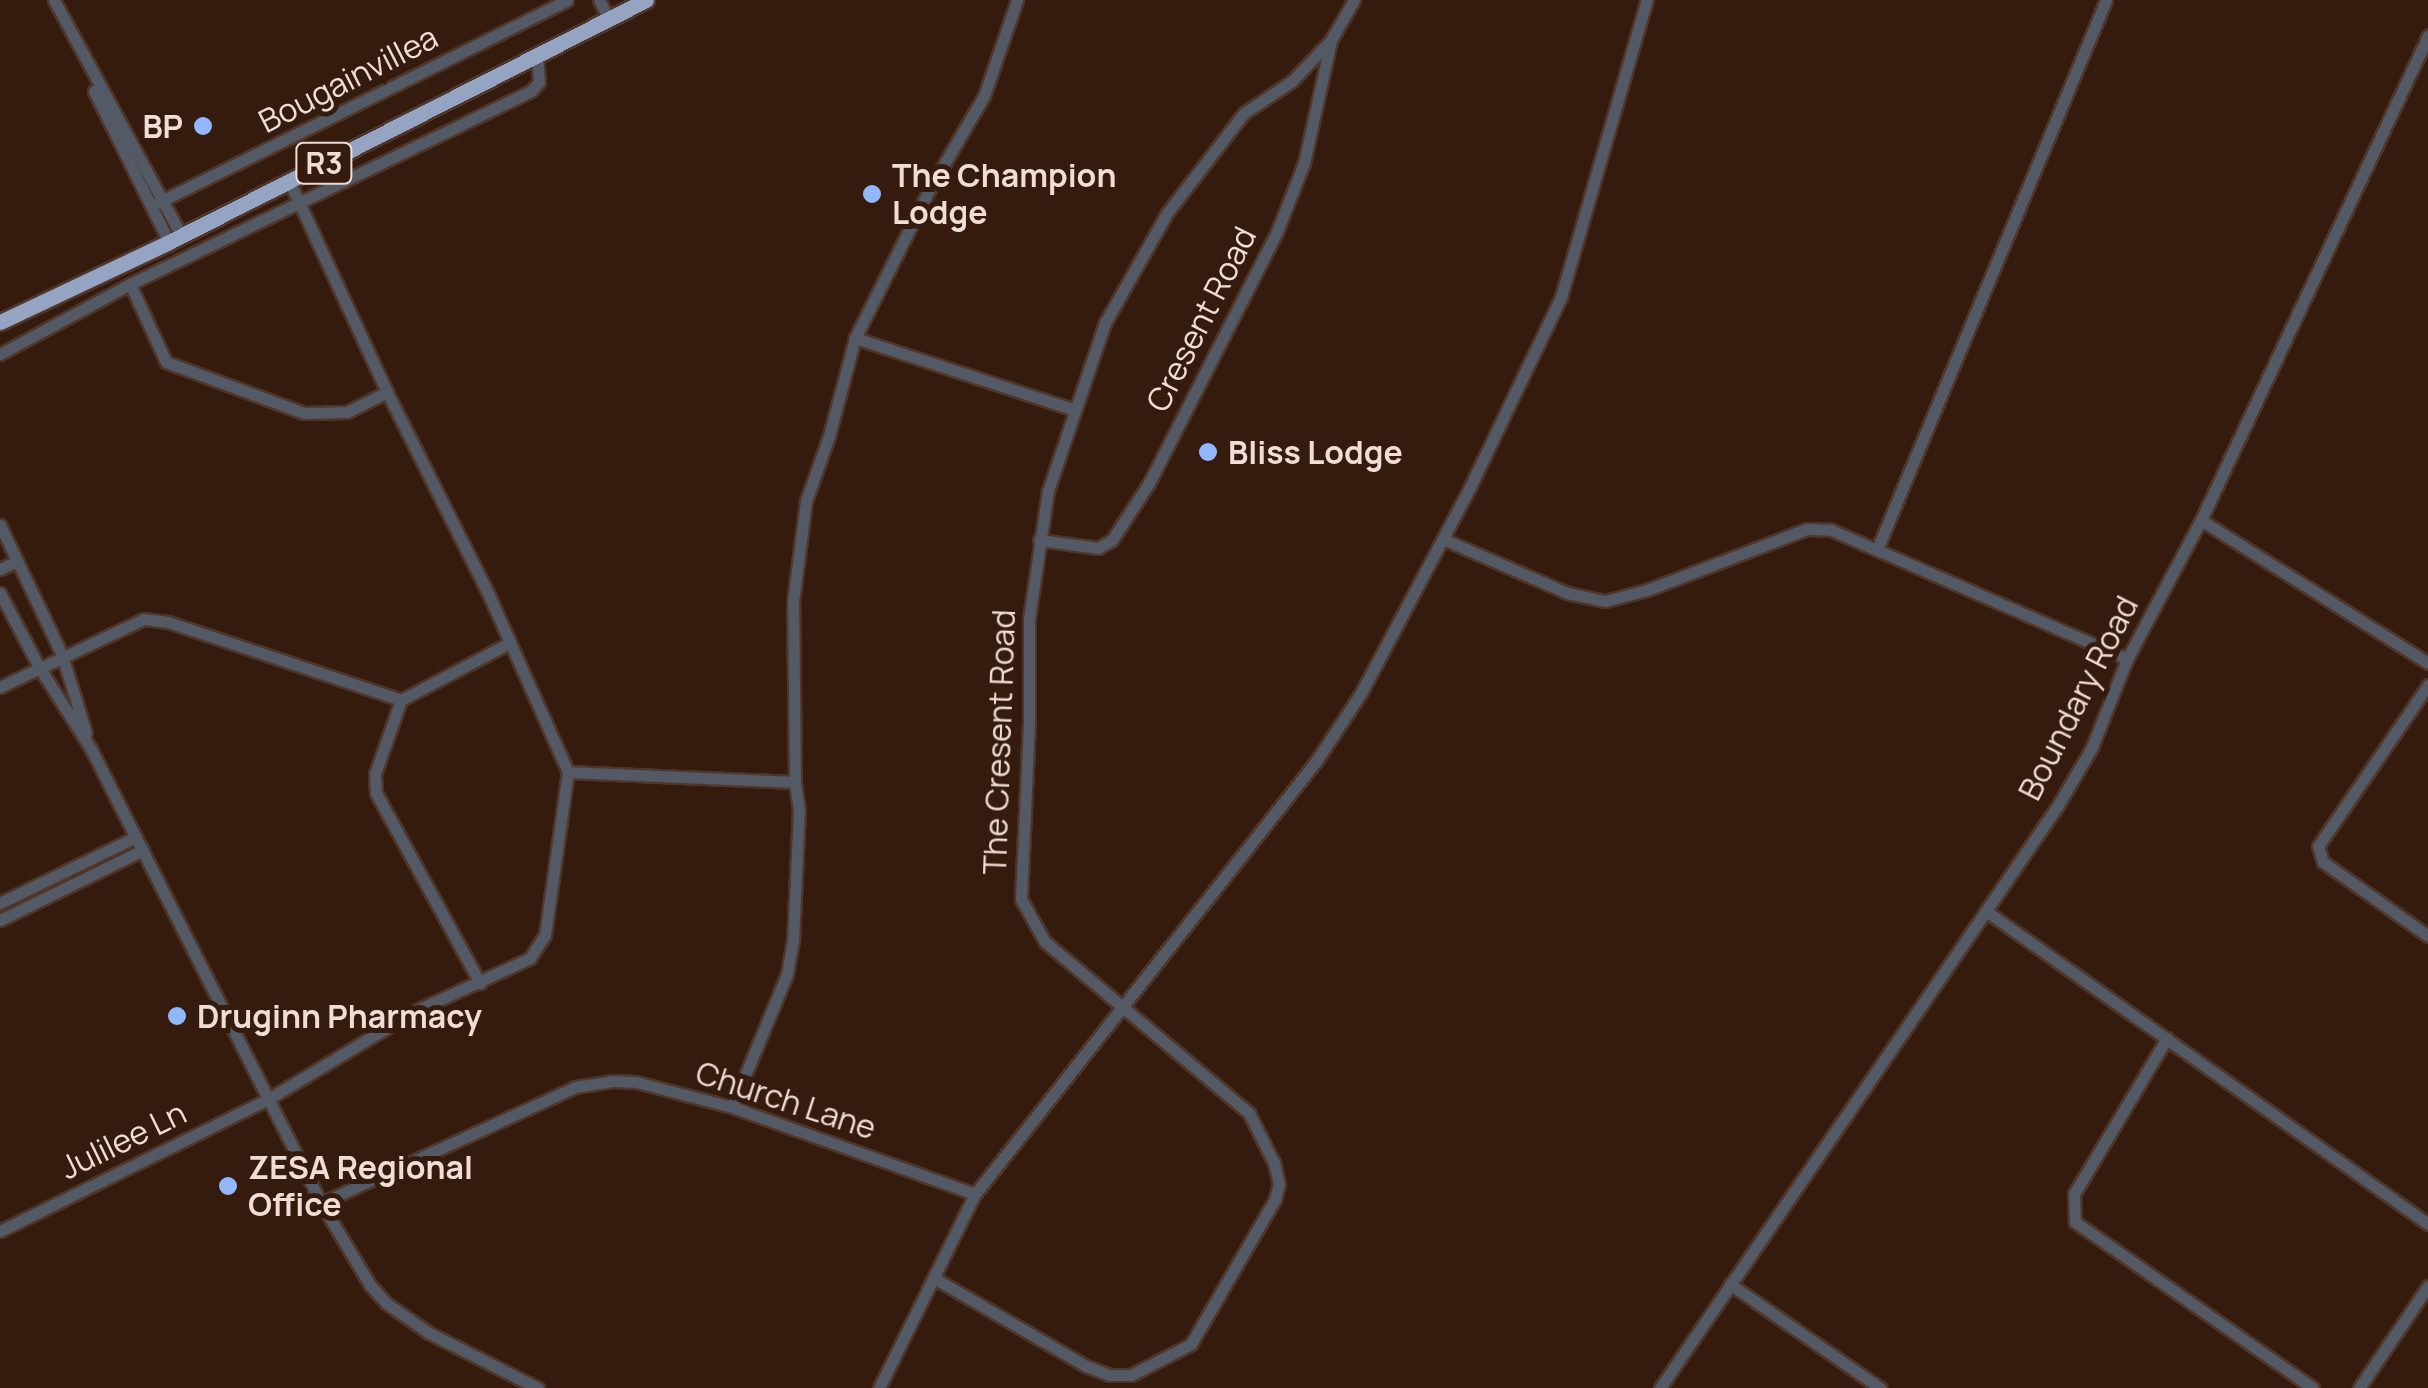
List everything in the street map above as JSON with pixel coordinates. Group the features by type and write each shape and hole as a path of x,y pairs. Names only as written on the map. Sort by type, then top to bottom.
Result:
{"highway":[{"name":"R3","path":"0,322 646,0"}],"street":[{"path":"54,0 85,64 86,77 175,238"},
{"name":"Bougainvillea","path":"157,203 567,0"},
{"path":"599,0 608,19"},
{"path":"732,1107 787,974 794,942 799,811 794,782 793,602 799,537 855,338 929,190 984,96 1017,0"},
{"name":"The Cresent Road","path":"934,1278 1109,1376 1132,1375 1156,1366 1192,1344 1258,1232 1278,1184 1262,1133 1248,1114 1124,1004 1045,942 1021,899 1029,722 1028,619 1048,491 1106,323 1166,213 1244,113 1292,80 1332,40 1354,0"},
{"path":"878,1388 976,1194 1317,760 1360,692 1443,539 1561,297 1647,0"},
{"path":"1878,546 2106,0"},
{"name":"Boundary Road","path":"1660,1388 1986,911 2092,746 2127,659 2201,520 2428,36"},
{"name":"Cresent Road","path":"1039,540 1098,548 1112,540 1142,495 1276,234 1304,163 1332,40"},
{"path":"0,354 130,284 531,91 539,82 538,56"},
{"path":"289,181 387,392 487,591 507,644 568,772 794,782"},
{"path":"130,284 162,358 172,365 315,414 348,412 387,392"},
{"path":"855,338 1074,410"},
{"path":"2201,520 2428,663"},
{"path":"0,526 62,655 91,749"},
{"path":"1443,539 1567,593 1605,600 1648,590 1806,528 1830,530 1878,546 2127,659"},
{"path":"0,569 17,561"},
{"path":"0,593 39,667 91,749 321,1203 386,1303 509,1382 538,1388"},
{"path":"0,687 62,655 144,619 156,618 401,700"},
{"path":"480,983 376,793 375,774 401,700 507,644"},
{"path":"2428,685 2318,846 2323,862 2428,936"},
{"name":"Julilee Ln","path":"0,1231 270,1098 414,1010 530,958 545,935 568,772"},
{"path":"136,837 2,902 6,918 143,850"},
{"path":"1986,911 2428,1224"},
{"path":"2167,1038 2074,1194 2075,1222 2313,1388"},
{"name":"Church Lane","path":"321,1203 576,1088 636,1082 732,1107 976,1194"},
{"path":"1730,1284 1880,1388"},
{"path":"2359,1388 2428,1286"}],"place":[{"name":"BP","path":"203,126"},
{"name":"The Champion Lodge","path":"872,194"},
{"name":"Bliss Lodge","path":"1208,452"},
{"name":"Druginn Pharmacy","path":"177,1016"},
{"name":"ZESA Regional Office","path":"228,1186"}]}
